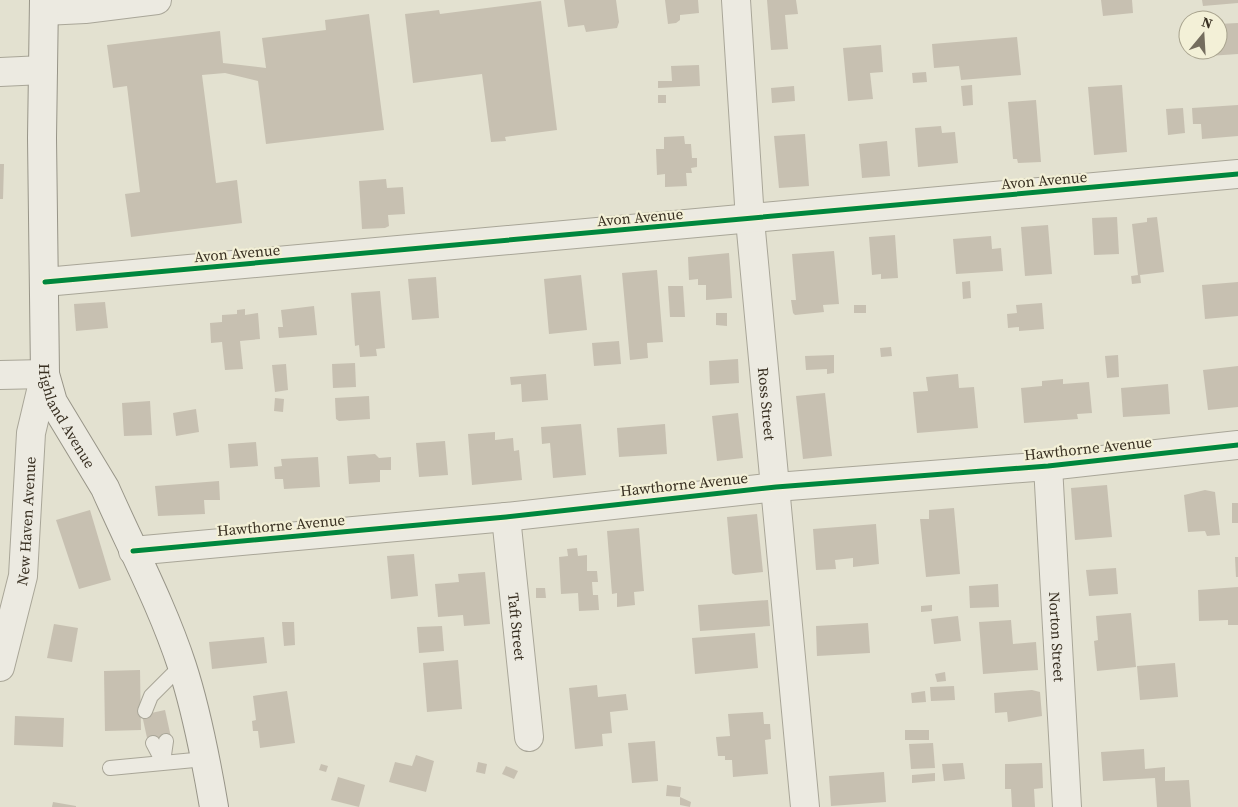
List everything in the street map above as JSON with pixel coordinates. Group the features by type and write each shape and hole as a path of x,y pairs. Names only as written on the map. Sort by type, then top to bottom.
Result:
{"street":[{"path":"44,5 85,9 157,0"},
{"name":"Ross Street","path":"736,0 750,220 805,807"},
{"name":"Highland Avenue","path":"44,5 42,166 45,374 53,402 64,423 98,476 164,616 182,665 198,725 214,807"},
{"path":"0,72 43,70"},
{"name":"Avon Avenue","path":"45,282 750,220 1238,174"},
{"path":"0,375 45,374"},
{"name":"New Haven Avenue","path":"0,667 23,576 31,433 45,374"},
{"name":"Hawthorne Avenue","path":"133,551 506,517 776,487 1048,466 1238,445"},
{"name":"Norton Street","path":"1048,466 1067,807"},
{"name":"Taft Street","path":"506,517 529,737"}],"lane":[{"path":"152,710 151,696 182,665"},
{"path":"160,742 163,762"},
{"path":"110,768 205,759"}],"building":[{"path":"564,0 616,0 619,22 617,28 586,32 584,25 568,27"},
{"path":"665,0 698,0 699,13 680,15 680,20 676,23 668,24"},
{"path":"767,0 796,0 798,14 785,15 788,49 771,50"},
{"path":"1101,0 1132,0 1133,13 1103,16"},
{"path":"1202,0 1238,0 1238,3 1203,6"},
{"path":"541,1 557,130 505,137 506,141 491,142 482,74 413,83 405,14 439,10 440,14"},
{"path":"369,14 384,130 266,144 258,81 225,73 202,75 216,183 237,180 242,223 131,237 125,194 140,192 127,86 113,88 107,45 220,31 223,63 266,68 262,38 326,30 325,20"},
{"path":"1238,23 1238,54 1228,55 1228,24"},
{"path":"1017,37 1021,75 961,80 959,66 934,68 932,44"},
{"path":"881,45 883,72 870,73 873,99 848,101 843,48"},
{"path":"699,65 700,86 658,88 658,81 672,81 671,66"},
{"path":"926,72 927,82 913,83 912,73"},
{"path":"972,85 973,105 963,106 961,86"},
{"path":"1122,85 1127,152 1094,155 1088,87"},
{"path":"794,86 795,101 772,103 771,88"},
{"path":"658,95 666,95 666,103 658,103"},
{"path":"1036,100 1041,162 1018,163 1017,159 1013,159 1008,102"},
{"path":"1238,105 1238,136 1202,139 1201,124 1193,124 1192,108"},
{"path":"1183,108 1185,133 1168,135 1166,109"},
{"path":"941,126 942,133 955,132 958,163 918,167 915,128"},
{"path":"805,134 809,186 779,188 774,136"},
{"path":"684,136 685,144 691,144 692,158 697,158 697,167 691,168 692,173 686,173 687,186 665,187 665,174 657,175 656,149 664,149 664,137"},
{"path":"887,141 890,176 862,178 859,144"},
{"path":"0,164 4,164 3,199 0,199"},
{"path":"386,179 387,188 403,187 405,214 388,215 389,226 385,228 362,229 359,181"},
{"path":"1117,217 1119,254 1094,255 1092,218"},
{"path":"1157,217 1164,272 1140,275 1141,283 1132,284 1131,276 1138,275 1132,224 1147,222 1147,218"},
{"path":"1048,225 1052,274 1025,276 1021,227"},
{"path":"895,235 898,278 881,279 881,274 872,275 869,237"},
{"path":"991,236 992,249 1001,248 1003,271 956,274 953,239"},
{"path":"834,251 839,304 823,305 824,312 795,315 791,300 796,300 792,254"},
{"path":"729,253 732,298 706,300 706,285 698,285 698,279 689,280 688,257"},
{"path":"657,270 663,342 647,343 648,358 630,360 622,273"},
{"path":"581,275 587,330 549,334 544,279"},
{"path":"436,277 439,318 412,320 408,279"},
{"path":"970,281 971,298 963,299 962,282"},
{"path":"1238,282 1238,316 1205,319 1202,285"},
{"path":"668,286 683,286 685,317 670,317"},
{"path":"380,291 385,348 376,349 377,356 360,357 359,345 355,346 351,293"},
{"path":"105,302 108,328 76,331 74,304"},
{"path":"1042,303 1044,329 1019,331 1019,327 1008,328 1007,314 1017,313 1016,305"},
{"path":"854,305 866,305 866,313 854,313"},
{"path":"314,306 317,335 279,338 278,327 283,327 281,310"},
{"path":"245,309 245,315 258,313 260,339 240,341 243,369 225,370 222,342 211,343 210,323 222,322 222,315 237,314 237,310"},
{"path":"716,313 727,313 727,326 716,325"},
{"path":"619,341 621,364 594,366 592,343"},
{"path":"891,347 892,356 881,357 880,348"},
{"path":"834,355 834,373 827,374 827,369 806,370 805,356"},
{"path":"1118,355 1119,377 1107,378 1105,356"},
{"path":"738,359 739,383 710,385 709,361"},
{"path":"355,363 356,387 333,388 332,364"},
{"path":"286,364 288,390 275,392 272,365"},
{"path":"1238,366 1238,407 1208,410 1203,370"},
{"path":"546,374 548,400 522,402 521,384 511,385 510,377"},
{"path":"958,374 959,388 974,387 978,428 917,433 913,392 928,391 926,377"},
{"path":"1063,379 1063,384 1089,382 1092,413 1077,414 1078,419 1024,423 1021,388 1042,386 1042,381"},
{"path":"1168,384 1170,414 1123,417 1121,388"},
{"path":"825,393 832,456 803,459 796,396"},
{"path":"369,396 370,419 339,421 336,419 335,398"},
{"path":"275,398 284,399 283,412 274,411"},
{"path":"150,401 152,435 124,436 122,403"},
{"path":"196,409 199,432 176,436 173,413"},
{"path":"738,413 743,458 717,461 712,416"},
{"path":"581,424 586,475 553,478 550,443 542,444 541,427"},
{"path":"665,424 667,454 619,457 617,428"},
{"path":"495,432 495,440 513,438 514,451 519,450 522,480 472,485 468,434"},
{"path":"445,441 448,475 419,477 416,443"},
{"path":"256,442 258,466 230,468 228,444"},
{"path":"375,454 379,458 391,457 391,470 380,470 380,482 349,484 347,456"},
{"path":"318,457 320,487 284,489 283,479 275,479 274,467 282,466 281,459"},
{"path":"219,481 220,500 204,500 205,514 158,516 155,486"},
{"path":"1107,485 1112,537 1075,540 1071,488"},
{"path":"1205,490 1215,492 1220,535 1207,536 1205,531 1188,532 1184,495"},
{"path":"1232,503 1238,503 1238,523 1232,523"},
{"path":"954,508 960,574 926,577 920,519 929,519 929,510"},
{"path":"90,510 111,580 79,589 56,520"},
{"path":"757,514 763,572 735,575 732,573 727,517"},
{"path":"876,524 879,564 853,567 853,558 835,560 836,569 816,570 813,529"},
{"path":"639,528 644,591 634,592 635,605 617,607 617,593 612,594 607,531"},
{"path":"577,548 578,556 587,555 587,571 597,571 598,582 592,582 593,595 598,595 599,610 579,611 578,593 561,594 559,557 568,556 567,549"},
{"path":"414,554 418,596 391,599 387,556"},
{"path":"1235,557 1238,557 1238,577 1236,577"},
{"path":"1116,568 1118,594 1089,596 1086,570"},
{"path":"485,572 490,624 464,626 463,615 438,617 435,584 459,582 458,574"},
{"path":"998,584 999,607 970,608 969,586"},
{"path":"1238,587 1238,625 1228,625 1228,620 1199,621 1198,590"},
{"path":"536,588 545,588 546,598 536,598"},
{"path":"768,600 770,626 700,631 698,605"},
{"path":"932,605 932,611 921,612 921,606"},
{"path":"1131,613 1136,667 1097,671 1094,641 1098,640 1096,616"},
{"path":"958,616 961,641 934,644 931,619"},
{"path":"1011,620 1013,644 1036,642 1038,670 983,674 979,622"},
{"path":"282,622 294,622 295,645 284,646"},
{"path":"868,623 870,653 817,656 816,626"},
{"path":"54,624 78,628 72,662 47,658"},
{"path":"442,626 444,651 419,653 417,627"},
{"path":"755,633 758,668 695,674 692,638"},
{"path":"264,637 267,663 212,669 209,642"},
{"path":"458,660 462,709 427,712 423,663"},
{"path":"1175,663 1178,697 1140,700 1137,666"},
{"path":"140,670 141,730 105,731 104,671"},
{"path":"945,672 946,681 937,682 935,674"},
{"path":"597,685 598,697 626,694 628,710 610,712 612,733 602,734 603,746 575,749 569,688"},
{"path":"954,686 955,700 931,701 930,687"},
{"path":"1032,690 1040,692 1042,716 1008,722 1007,712 995,713 994,693"},
{"path":"287,691 295,743 260,748 258,731 253,731 252,721 256,720 253,696"},
{"path":"925,691 926,702 912,703 911,693"},
{"path":"165,710 172,742 149,747 142,715"},
{"path":"763,712 764,724 770,724 771,739 765,740 768,774 733,777 732,760 725,760 725,756 718,756 716,737 730,736 728,714"},
{"path":"15,716 64,718 63,747 14,745"},
{"path":"905,730 929,730 929,740 905,740"},
{"path":"655,741 658,781 632,783 628,743"},
{"path":"933,743 935,768 911,769 909,744"},
{"path":"1144,749 1145,769 1165,767 1165,781 1189,780 1191,807 1157,807 1155,778 1103,781 1101,752"},
{"path":"416,755 434,761 426,792 389,782 395,762 412,766"},
{"path":"478,762 487,764 485,774 476,772"},
{"path":"963,763 965,779 944,781 942,764"},
{"path":"1042,763 1043,788 1034,789 1035,807 1012,807 1011,789 1005,789 1005,764"},
{"path":"321,764 328,766 326,772 319,770"},
{"path":"506,766 518,771 514,779 502,774"},
{"path":"884,772 886,802 831,806 829,776"},
{"path":"935,773 935,781 912,783 912,775"},
{"path":"338,777 365,785 359,807 331,800"},
{"path":"667,785 681,787 680,797 666,796"},
{"path":"680,797 691,802 690,807 680,805"},
{"path":"53,802 76,806 76,807 52,807"}],"cycle path":[{"path":"45,282 1238,174"},
{"path":"133,551 506,517 776,487 1048,466 1238,445"}]}
